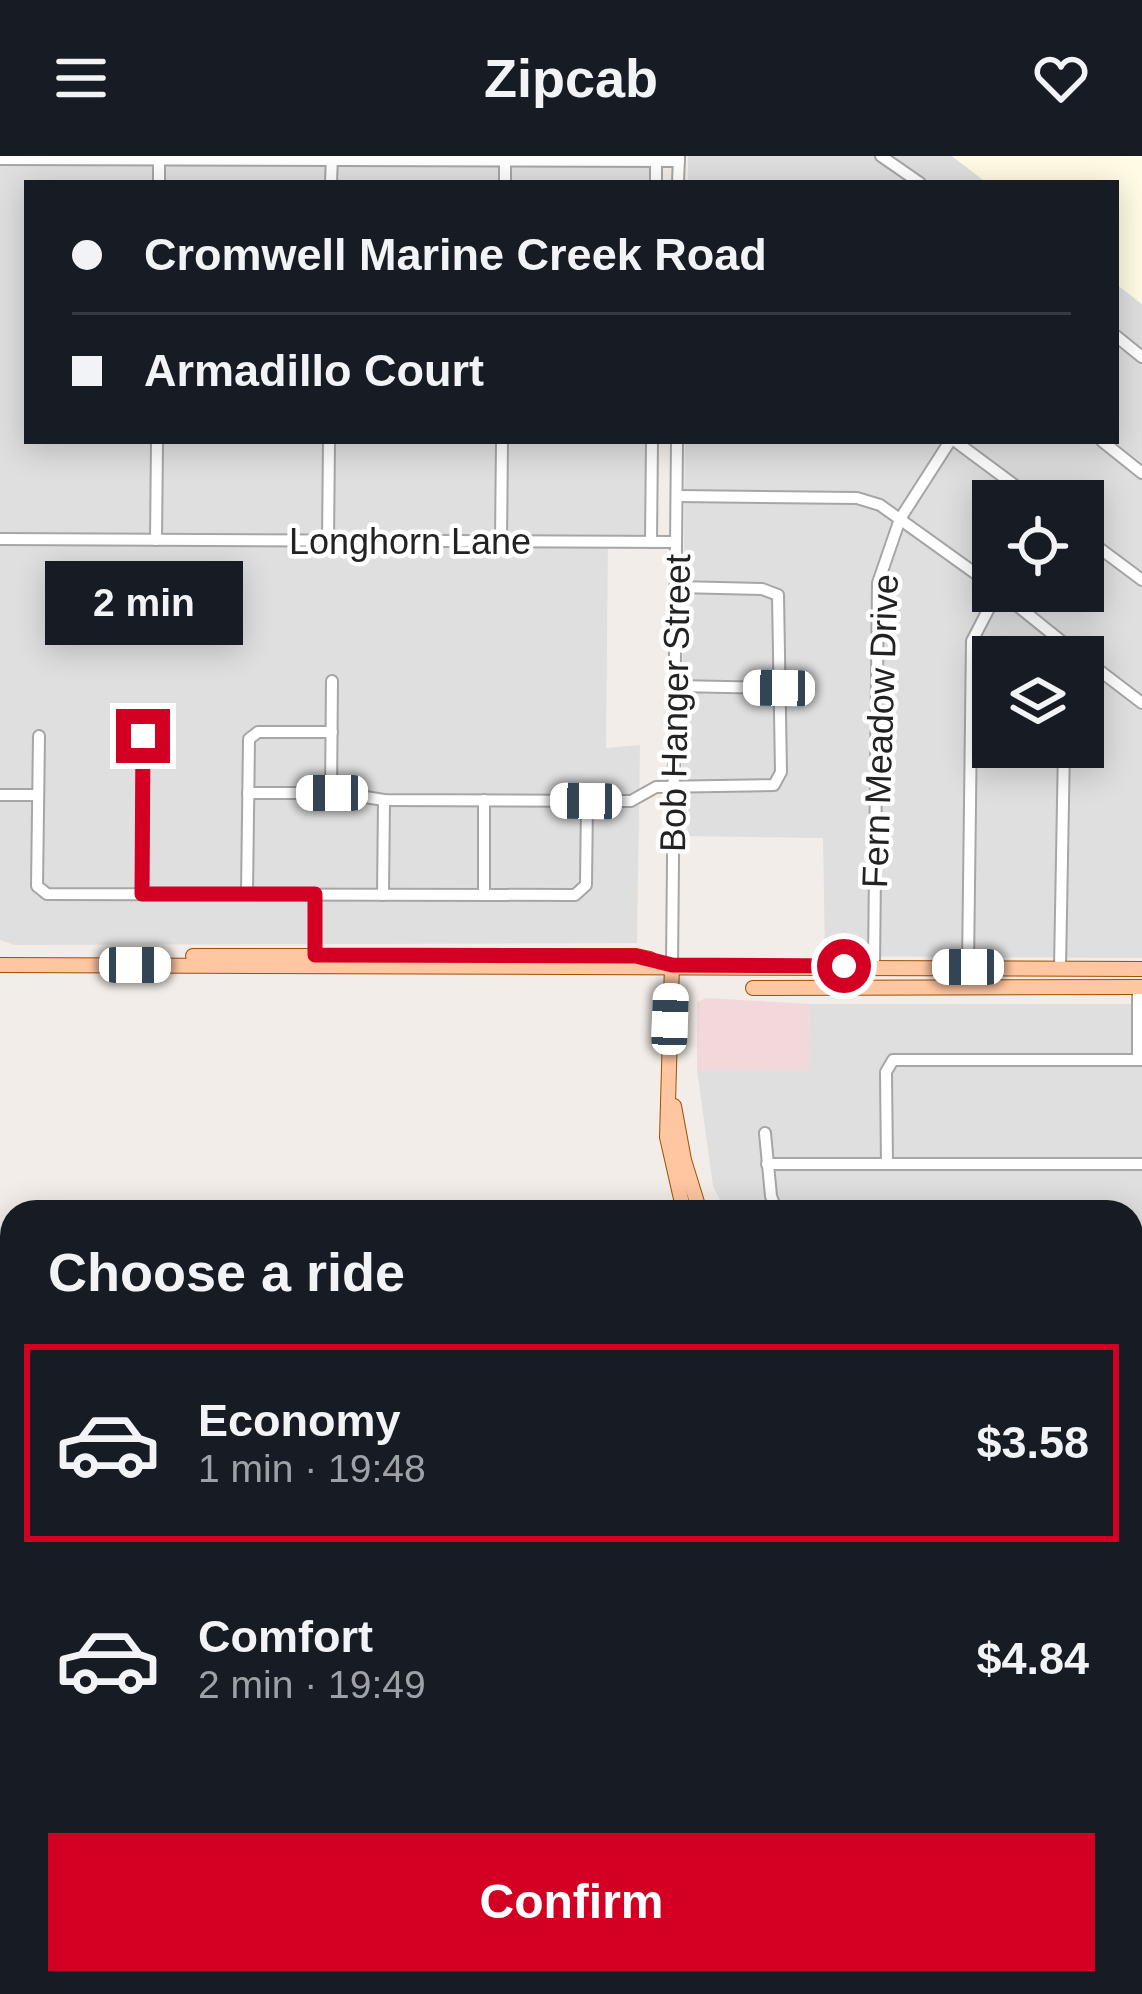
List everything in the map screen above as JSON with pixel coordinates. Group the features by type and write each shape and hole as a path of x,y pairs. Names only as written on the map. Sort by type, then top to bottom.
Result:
{"main road":[{"path":"0,961 636,956 672,965"},
{"path":"0,961 1142,969"},
{"path":"672,965 667,1136 681,1200"},
{"path":"812,966 902,986"},
{"path":"753,988 1142,989"},
{"path":"669,1082 696,1200"}],"street":[{"path":"881,156 898,160"},
{"path":"0,159 679,159"},
{"path":"156,540 157,444"},
{"path":"328,540 329,444"},
{"path":"501,541 502,444"},
{"name":"Bob Hanger Street","path":"651,542 652,444"},
{"name":"Bob Hanger Street","path":"672,965 677,444"},
{"name":"Fern Meadow Drive","path":"874,966 878,583 900,519 951,444"},
{"path":"957,444 1007,480"},
{"path":"1106,444 1142,473"},
{"path":"677,496 834,495 880,505 972,571"},
{"name":"Longhorn Lane","path":"0,539 676,542"},
{"path":"1104,552 1142,580"},
{"path":"248,793 332,793 384,800 635,801 656,788 770,787 778,783 778,595 762,589 677,587"},
{"path":"968,967 973,641 986,612"},
{"path":"1025,612 1055,636"},
{"path":"1104,675 1142,703"},
{"path":"332,681 332,793"},
{"path":"675,686 779,688"},
{"path":"247,894 250,736 332,733"},
{"path":"39,736 39,892 582,892 586,885 586,801"},
{"path":"142,894 143,736"},
{"path":"1060,968 1064,768"},
{"path":"0,795 38,795"},
{"path":"383,895 384,800"},
{"path":"484,800 484,895"},
{"path":"315,894 315,955"},
{"path":"887,1164 886,1072 893,1060 1140,1060 1138,995 1142,989"},
{"path":"765,1133 774,1200"},
{"path":"767,1164 1142,1164"}],"shaded area":[{"path":"0,156 651,156 651,180 24,180 24,444 649,444 648,537 608,538 606,748 640,745 637,943 14,945 0,940"},
{"path":"688,156 952,156 983,180 688,180"},
{"path":"952,156 1142,156 1142,304 1119,286 1119,180 983,180"},
{"path":"1119,286 1142,304 1142,958 825,956 823,838 681,836 685,444 1119,444"},
{"path":"706,998 810,1004 809,1071 697,1070 697,1002"},
{"path":"810,1004 1142,1004 1142,1200 720,1200 713,1186 697,1070 808,1071"}],"route":[{"path":"143,736 142,894 315,894 315,955 636,956 672,965 844,966"}]}
